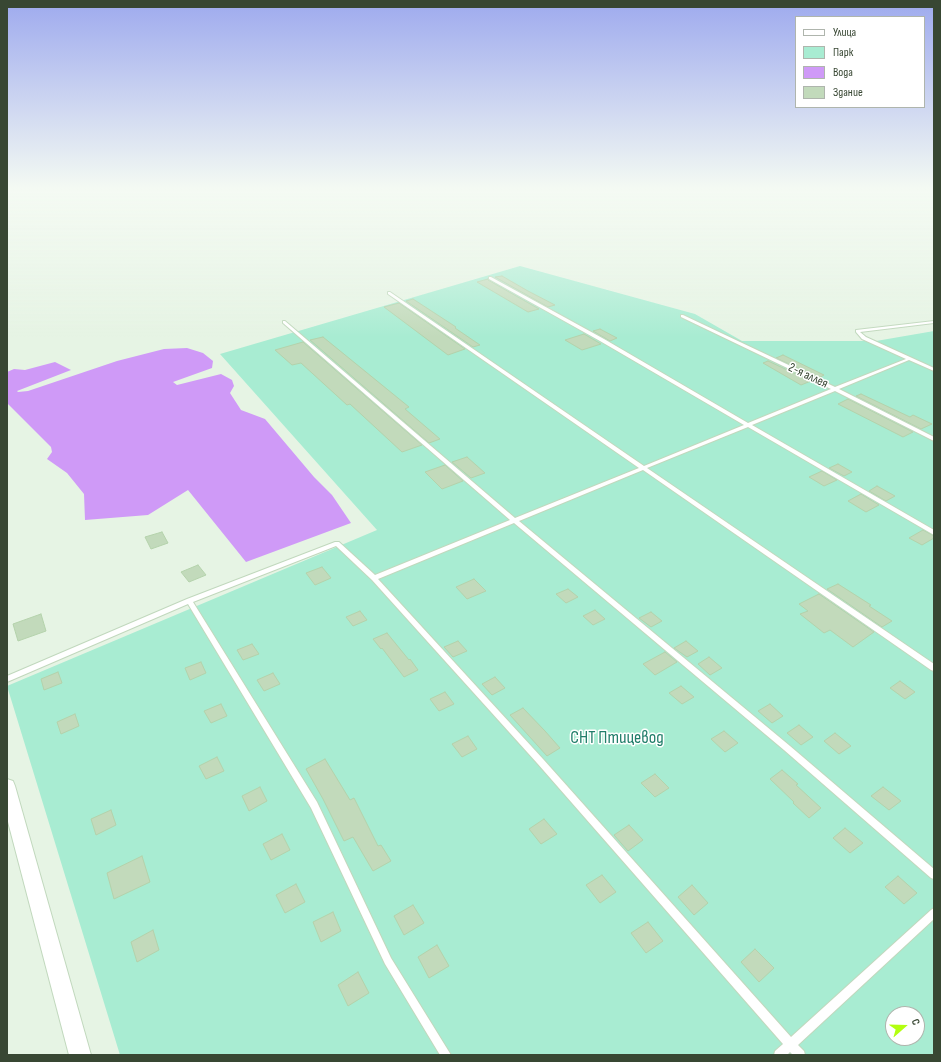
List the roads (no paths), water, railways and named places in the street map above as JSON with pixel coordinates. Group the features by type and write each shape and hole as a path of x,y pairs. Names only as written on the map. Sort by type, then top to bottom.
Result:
{"street":[{"path":"7,786 80,1055"}],"lane":[{"path":"490,278 749,425 934,533"},
{"path":"388,293 934,668"},
{"name":"2-я аллея","path":"682,316 837,390 934,439"},
{"path":"284,322 336,365 514,520 787,748 934,875"},
{"path":"934,322 857,331 864,338 934,370"},
{"path":"374,578 837,390 909,359"},
{"path":"7,679 189,601 337,543 374,578 540,761 800,1055"},
{"path":"189,601 314,805 388,961 446,1055"},
{"path":"779,1055 934,913"}],"water":[{"path":"187,348 203,353 213,361 212,368 173,382 177,385 221,374 232,380 234,386 230,393 241,410 265,419 314,477 332,495 351,523 246,562 188,490 148,515 85,520 84,494 67,473 47,459 52,452 51,447 7,403 7,372 14,369 25,370 55,362 71,370 17,391 28,391 117,361 164,349"}],"park label":[{"name":"СНТ Птицевод","path":"617,738"}]}
